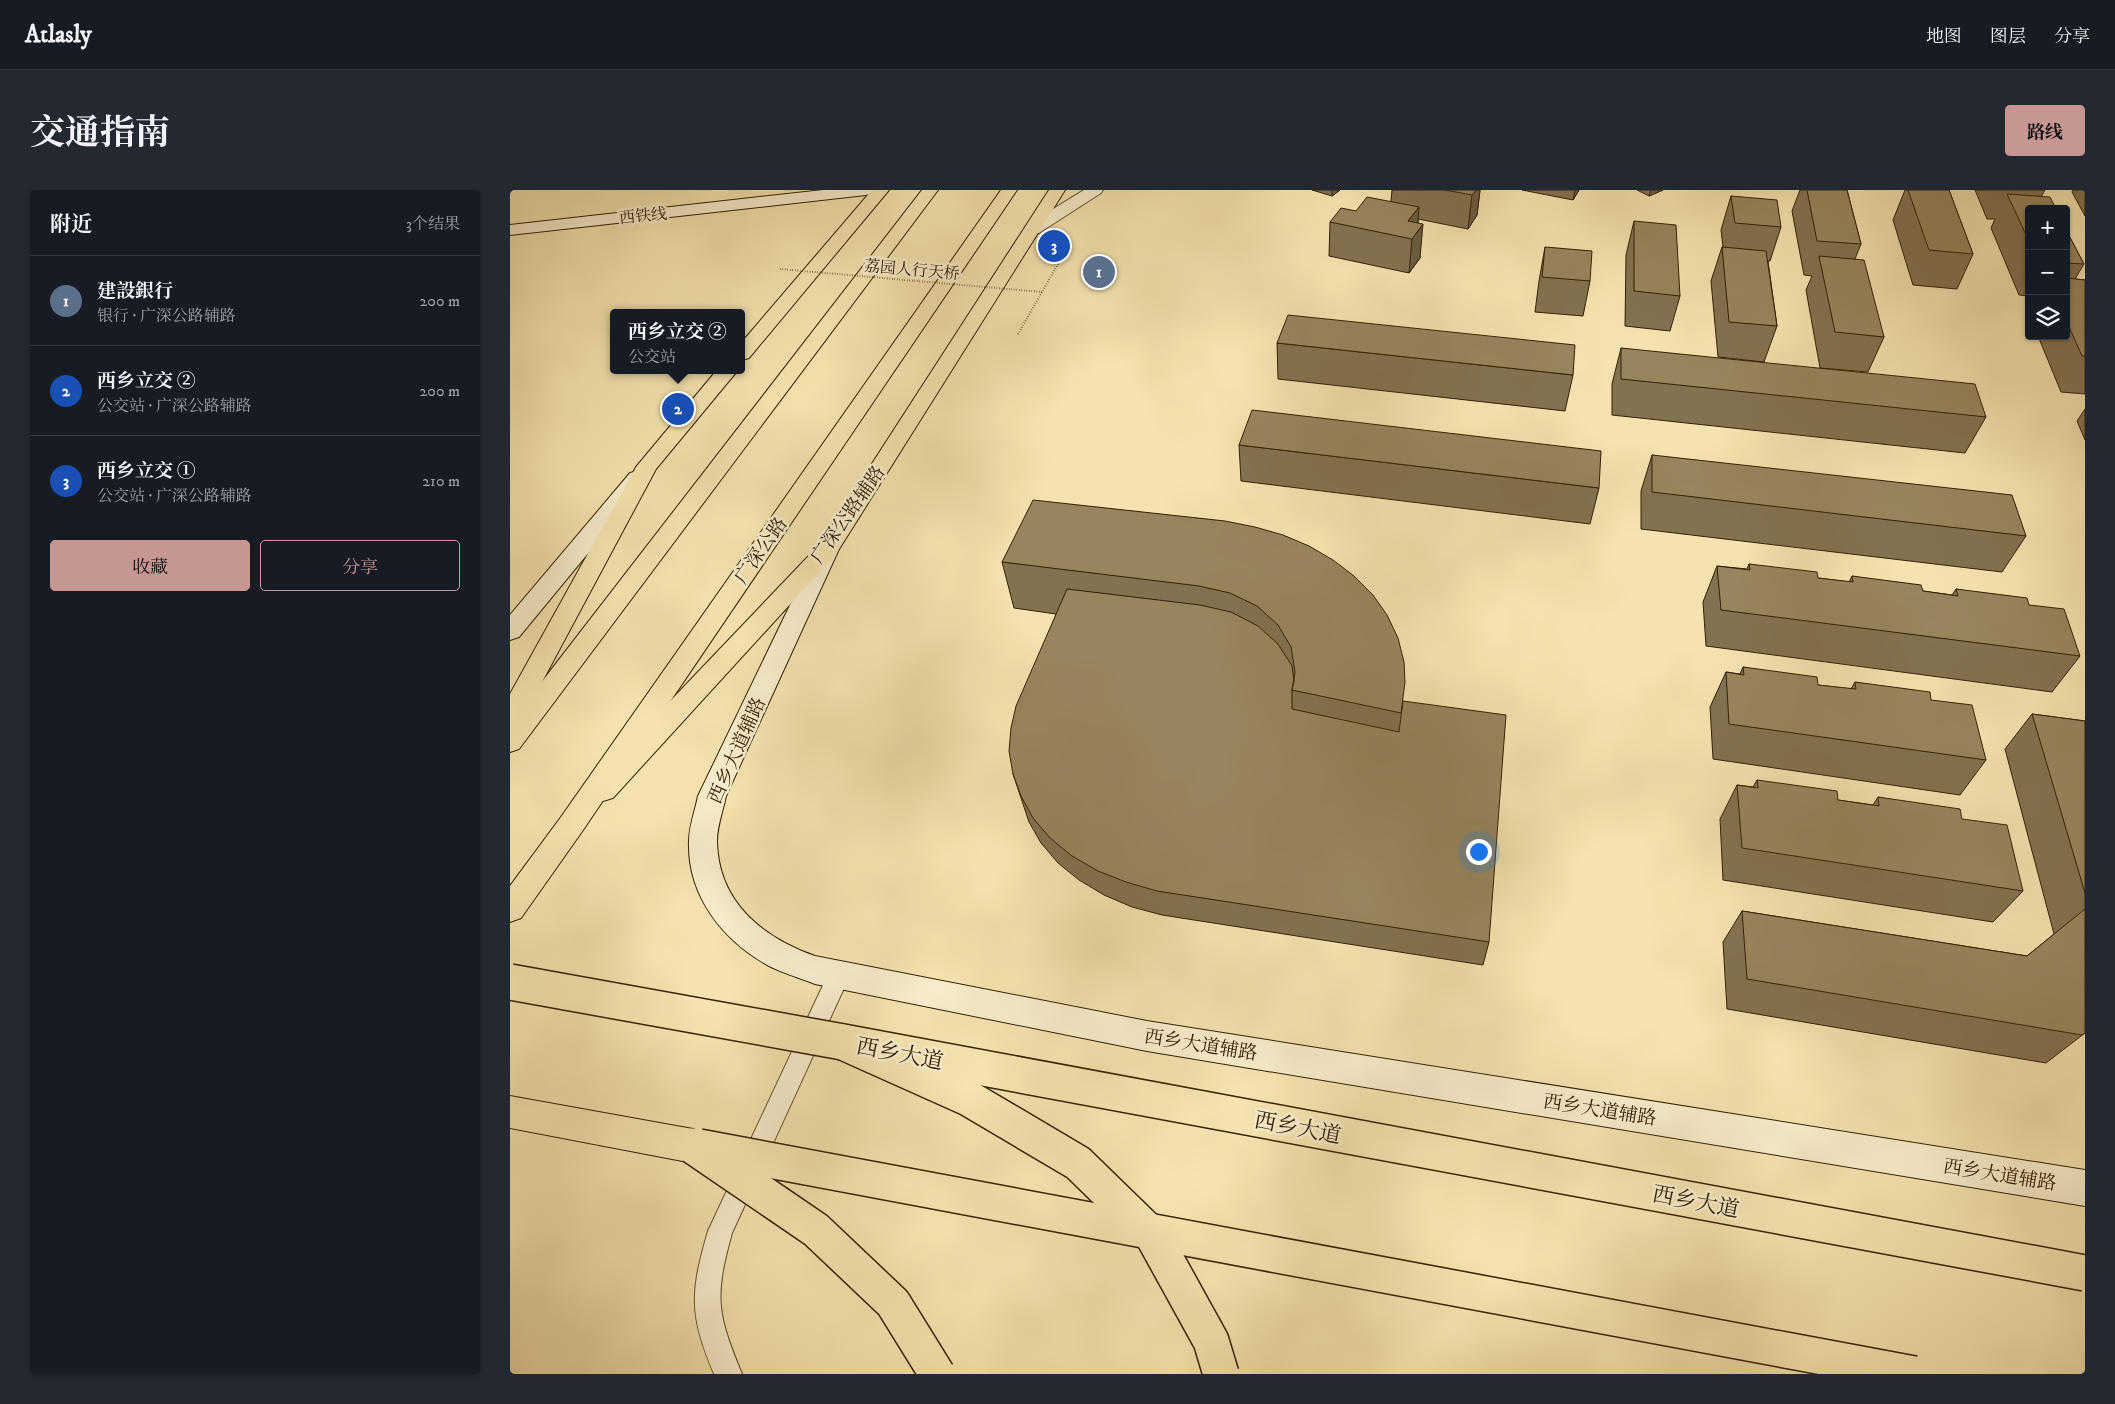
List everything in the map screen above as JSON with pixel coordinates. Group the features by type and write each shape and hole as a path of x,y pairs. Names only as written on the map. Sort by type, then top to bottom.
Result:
{"main road":[{"path":"745,350 881,190"},
{"path":"510,742 930,190"},
{"name":"广深公路","path":"510,909 571,824 1009,190"},
{"name":"广深公路辅路","path":"571,824 828,549 1057,190"},
{"path":"510,718 647,467 725,374"},
{"name":"西乡大道","path":"510,982 843,1042 2085,1273"},
{"path":"843,1042 968,1098 1078,1163 1152,1236 1211,1341 1221,1374"},
{"path":"510,1112 1914,1374"},
{"path":"693,1146 816,1230 893,1303 937,1374"}],"street":[{"name":"西铁线","path":"510,230 866,190"},
{"path":"1033,229 1095,190"},
{"path":"510,631 647,467"},
{"name":"西乡大道辅路","path":"828,549 712,796 703,840 706,876 719,905 743,930 774,953 816,970 1147,1036 2085,1188"}],"lane":[{"path":"729,1374 725,1368 707,1315 708,1277 713,1254 720,1231 839,975"}],"path":[{"path":"1018,334 1066,250"},
{"name":"荔园人行天桥","path":"780,269 1042,292"}],"building":[{"path":"1445,190 1476,190 1472,195"},
{"path":"1807,190 1847,190 1861,244 1817,241"},
{"path":"1908,190 1949,190 1973,254 1929,250"},
{"path":"2007,194 2050,197 2054,205 2025,205 2025,232"},
{"path":"1731,196 1777,200 1781,227 1735,223"},
{"path":"1367,197 1419,207 1408,221 1423,224 1412,239 1330,222 1341,208 1356,211"},
{"path":"1634,221 1676,225 1680,296 1634,291"},
{"path":"2070,238 2084,264 2070,263"},
{"path":"1545,247 1592,251 1590,281 1542,277"},
{"path":"1722,247 1766,251 1777,326 1729,322"},
{"path":"1819,256 1864,260 1884,337 1835,332"},
{"path":"2070,278 2085,280 2085,356 2082,356 2070,329"},
{"path":"1288,315 1575,345 1573,375 1277,343"},
{"path":"1621,348 1975,384 1986,417 1621,379"},
{"path":"1252,410 1601,451 1599,488 1239,445"},
{"path":"1652,455 2012,495 2026,536 1652,492"},
{"path":"1033,500 1225,521 1283,535 1309,546 1333,560 1354,576 1373,595 1387,615 1398,638 1404,662 1405,682 1401,713 1292,690 1295,672 1291,647 1278,625 1257,606 1230,593 1199,586 1002,562"},
{"path":"1749,564 1817,572 1818,578 1853,582 1852,576 1921,585 1923,591 1958,596 1956,589 2027,598 2029,605 2064,609 2080,656 1721,610 1717,566 1750,570"},
{"path":"1067,589 1200,605 1231,612 1258,626 1278,644 1292,666 1294,681 1292,709 1399,732 1403,701 1506,715 1489,942 1157,891 1098,871 1072,856 1050,838 1033,818 1021,796 1013,774 1009,751 1011,728 1016,706"},
{"path":"1743,667 1817,677 1818,685 1856,689 1855,682 1930,692 1931,700 1972,705 1986,760 1729,724 1726,672 1744,675"},
{"path":"2032,714 2085,721 2085,893"},
{"path":"1757,780 1837,791 1838,800 1879,806 1878,797 1960,809 1962,819 2007,825 2023,891 1742,848 1737,785 1758,788"},
{"path":"2085,909 2085,1033 2082,1035 1747,979 1742,911 2027,956"}],"place":[{"name":"西乡立交 ①","path":"1054,246"},
{"name":"建設銀行","path":"1099,272"},
{"name":"西乡立交 ②","path":"678,409"}]}
